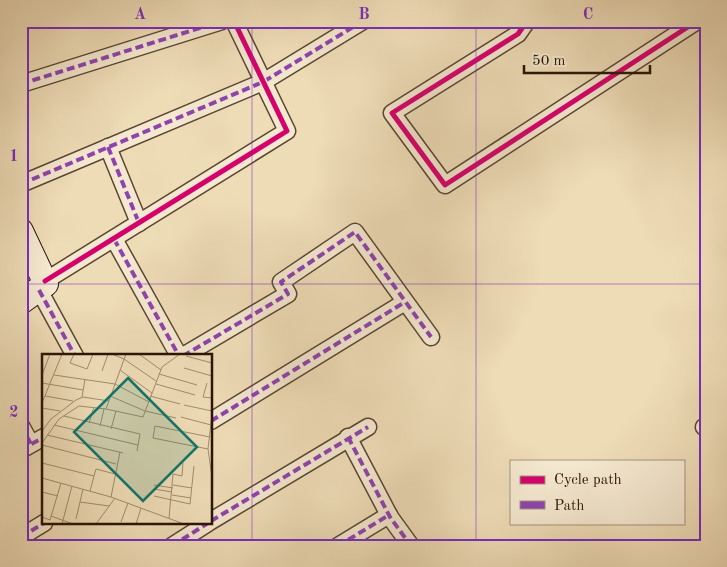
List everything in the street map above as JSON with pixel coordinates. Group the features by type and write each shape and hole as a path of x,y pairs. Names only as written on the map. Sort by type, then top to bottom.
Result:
{"street":[{"path":"21,84 222,21"},
{"path":"35,291 114,239 287,131 234,21"},
{"path":"21,184 263,82 363,21"},
{"path":"527,21 518,34 392,113 445,185 697,21"},
{"path":"108,147 140,223"},
{"path":"21,231 35,291 74,354"},
{"path":"184,354 288,294 281,282 355,232 431,337"},
{"path":"114,239 180,354"},
{"path":"212,420 405,302"},
{"path":"21,426 32,444"},
{"path":"212,521 348,437 368,428"},
{"path":"348,437 389,515 411,546"},
{"path":"338,546 389,515"},
{"path":"21,537 42,524"},
{"path":"172,546 207,524"}],"marked path":[{"path":"21,84 222,21"},
{"path":"21,184 263,82 363,21"},
{"path":"108,147 139,223"},
{"path":"186,354 288,294 281,282 355,232 431,337"},
{"path":"114,239 178,354"},
{"path":"39,290 74,354"},
{"path":"212,420 405,302"},
{"path":"21,426 31,444"},
{"path":"212,520 368,427"},
{"path":"348,437 390,517 411,546"},
{"path":"21,450 42,438"},
{"path":"338,546 389,515"},
{"path":"21,537 42,524"},
{"path":"172,546 206,524"}],"cycle path":[{"path":"45,281 287,131 234,21"},
{"path":"527,21 518,34 392,113 445,185 697,21"}]}
